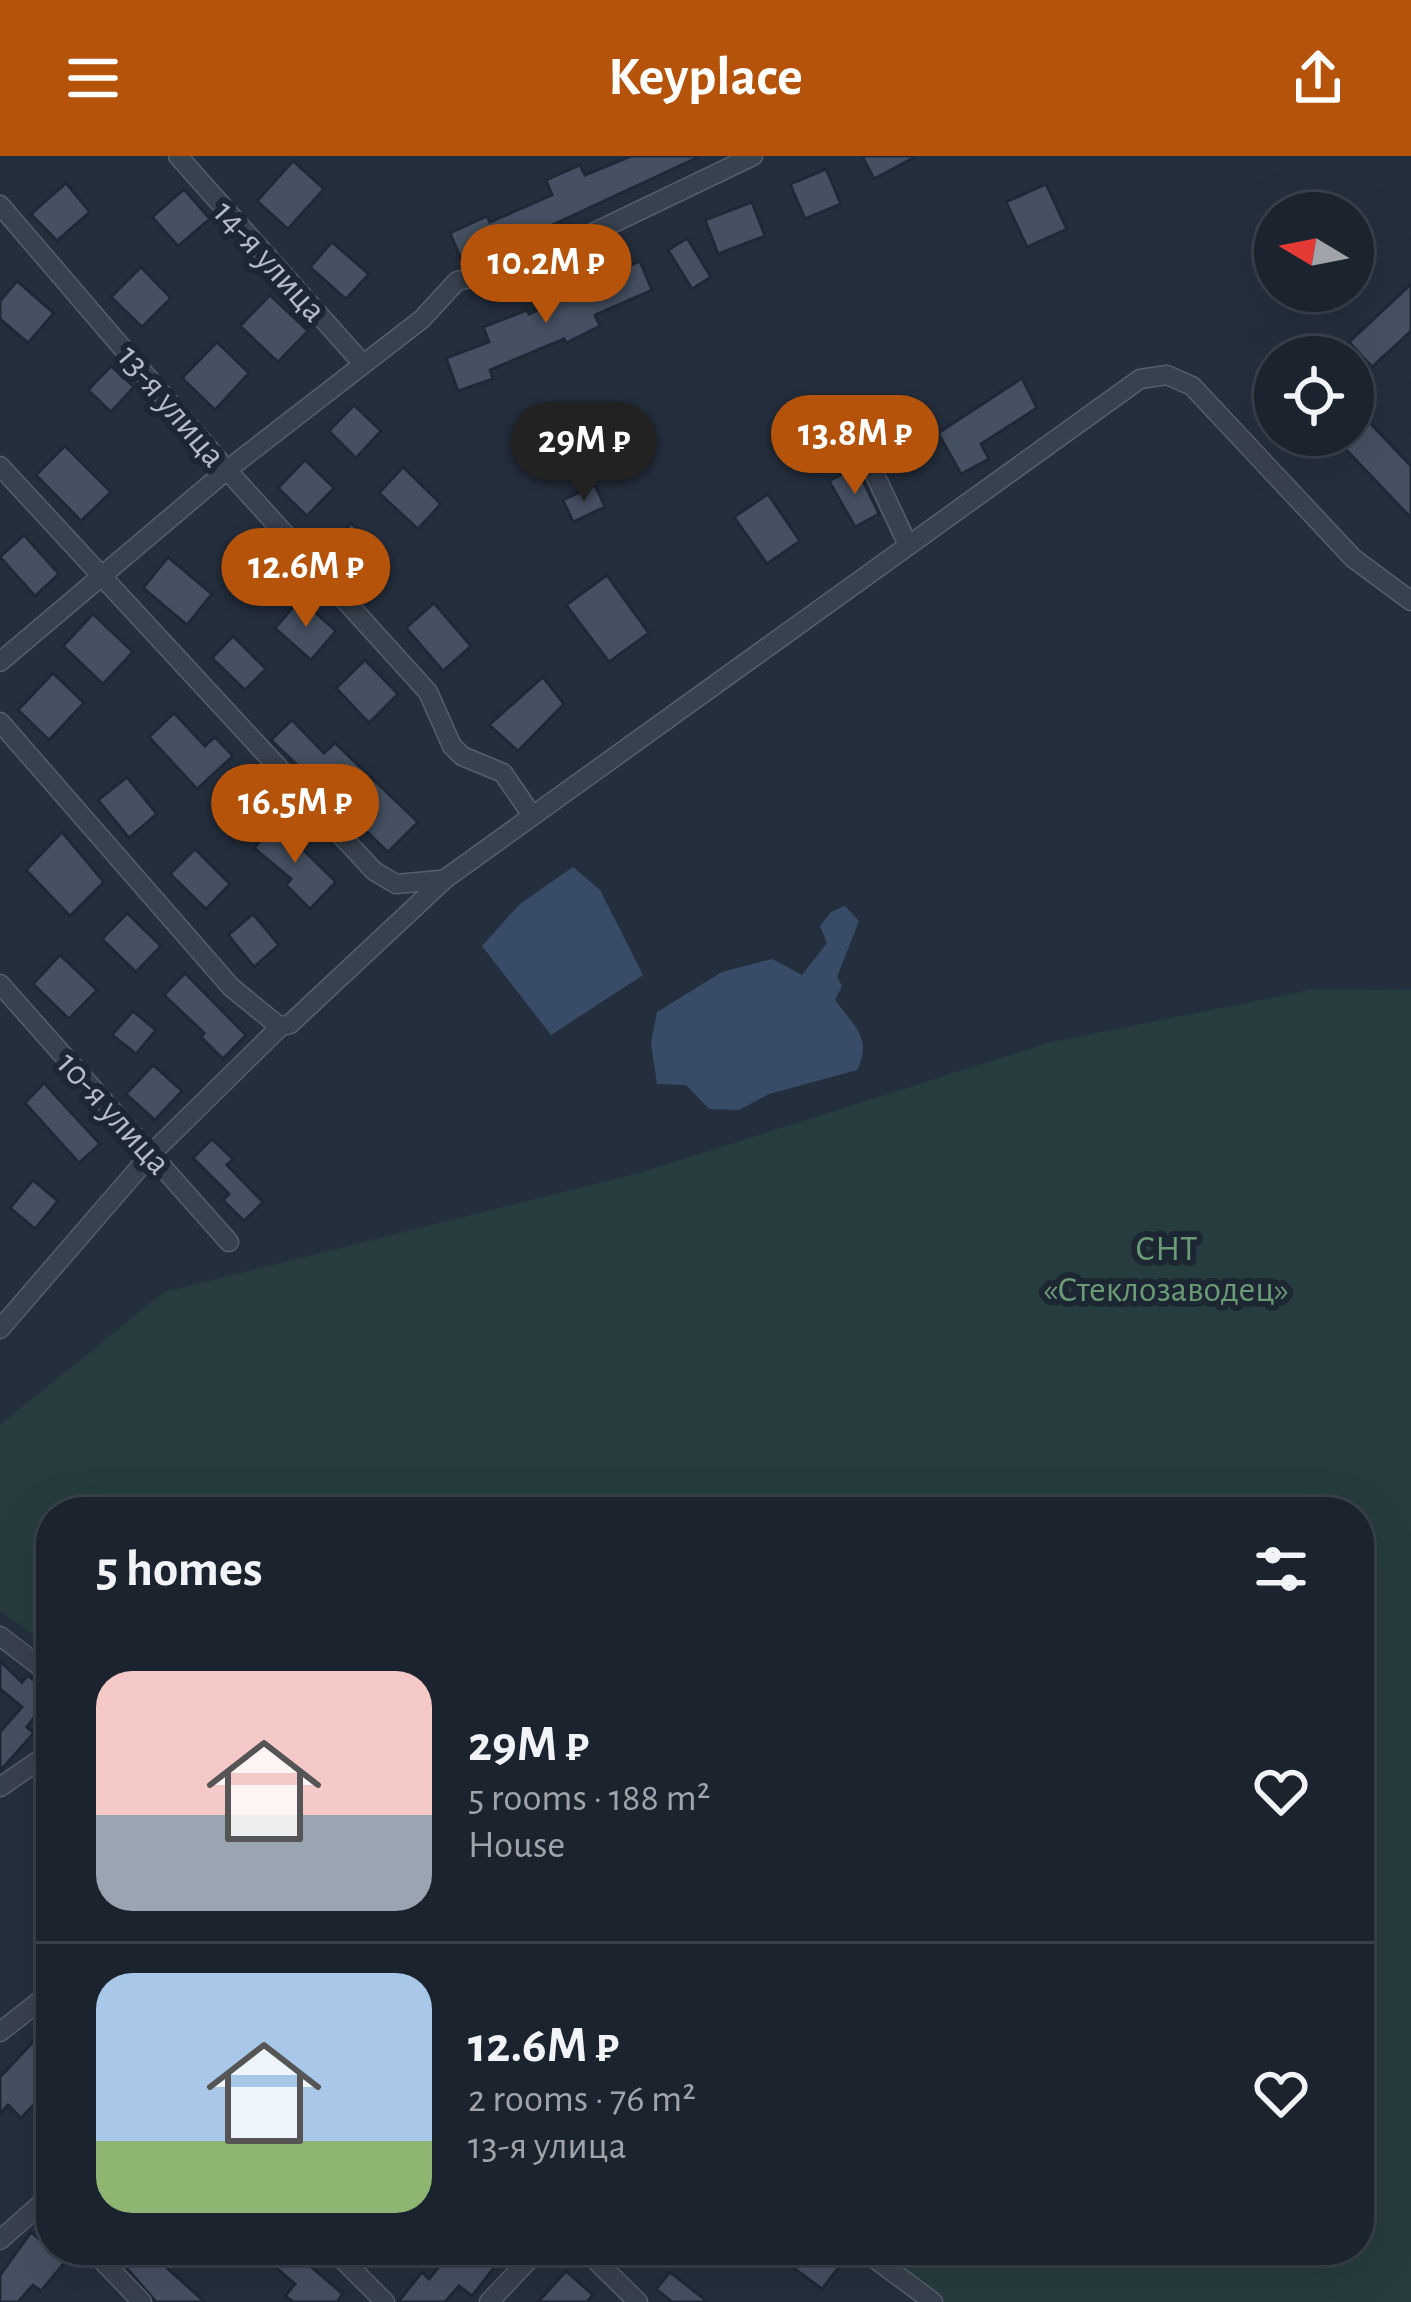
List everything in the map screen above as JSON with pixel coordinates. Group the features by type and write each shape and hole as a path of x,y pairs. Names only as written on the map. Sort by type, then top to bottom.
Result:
{"street":[{"name":"14-я улица","path":"178,156 364,364"},
{"path":"0,662 227,470 422,319 457,281 522,267 753,156"},
{"name":"13-я улица","path":"0,205 227,470 428,692 452,746 462,756 503,773 531,814"},
{"path":"0,1329 152,1153 280,1027 290,1024 445,879 1140,379 1167,375 1192,386 1353,558 1411,601"},
{"path":"843,407 908,545"},
{"path":"0,466 374,871 396,884 416,886 445,879"},
{"path":"0,722 232,987 280,1027"},
{"name":"10-я улица","path":"0,984 229,1242"},
{"path":"0,1636 36,1664"},
{"path":"0,1787 36,1762"},
{"path":"0,2032 36,2004"},
{"path":"0,2240 36,2211"},
{"path":"106,2265 142,2302"},
{"path":"348,2265 385,2302"},
{"path":"489,2302 524,2265"},
{"path":"600,2265 638,2302"},
{"path":"882,2265 933,2302"}],"green space":[{"name":"СНТ «Стеклозаводец»","path":"1315,989 1411,990 1411,2302 940,2302 889,2265 1374,2265 1374,1497 36,1497 36,1637 0,1611 0,1425 164,1292 639,1173 1048,1043"}],"water":[{"path":"573,867 600,890 643,975 551,1035 482,946 520,904"},
{"path":"845,906 859,921 837,977 842,986 835,1000 862,1041 857,1070 769,1094 739,1110 709,1109 686,1085 657,1084 651,1043 657,1012 722,972 772,959 802,975 827,943 820,926 831,912"}],"building":[{"path":"631,156 701,156 464,266 450,233 487,216 490,222 552,195 546,180 580,165 585,175"},
{"path":"862,156 917,156 874,179"},
{"path":"293,161 324,189 288,229 257,201"},
{"path":"826,169 841,204 805,219 790,184"},
{"path":"66,183 90,212 57,241 31,214"},
{"path":"1046,184 1067,229 1027,247 1006,202"},
{"path":"184,189 210,219 178,246 152,217"},
{"path":"752,202 765,236 718,254 705,220"},
{"path":"687,238 711,277 692,289 668,250"},
{"path":"332,242 369,274 346,299 310,267"},
{"path":"640,261 652,290 595,315 600,326 490,370 493,379 458,391 446,358 489,342 483,327 527,310 529,314"},
{"path":"141,267 171,298 142,327 111,297"},
{"path":"17,281 54,313 28,343 0,319 0,301"},
{"path":"1411,284 1411,331 1374,365 1374,336 1355,336"},
{"path":"270,295 308,331 278,362 240,326"},
{"path":"217,342 249,373 215,410 182,378"},
{"path":"111,366 134,387 111,412 88,390"},
{"path":"1022,378 1037,408 981,444 989,459 961,474 938,433"},
{"path":"354,405 381,431 356,458 329,431"},
{"path":"1374,427 1411,466 1411,518 1352,456 1374,456"},
{"path":"65,446 111,492 81,521 36,475"},
{"path":"305,460 334,488 307,516 278,488"},
{"path":"856,466 879,514 855,527 829,481"},
{"path":"403,467 441,504 418,529 379,493"},
{"path":"595,485 605,507 573,522 563,500"},
{"path":"768,494 800,541 767,564 734,517"},
{"path":"351,523 384,553 363,577 330,547"},
{"path":"24,535 59,574 35,596 0,557"},
{"path":"168,557 212,594 187,625 143,588"},
{"path":"607,575 649,633 609,662 566,605"},
{"path":"300,599 336,631 311,660 275,628"},
{"path":"434,603 471,646 443,671 406,628"},
{"path":"93,614 133,652 103,684 63,646"},
{"path":"233,636 266,669 245,690 212,658"},
{"path":"365,660 398,694 369,723 336,688"},
{"path":"53,673 84,703 49,740 18,710"},
{"path":"543,677 564,704 518,751 489,725"},
{"path":"174,713 205,746 215,737 233,756 197,789 149,737"},
{"path":"292,720 324,753 335,743 418,822 388,852 271,740"},
{"path":"127,777 157,814 129,838 98,800"},
{"path":"275,822 336,882 310,909 286,885 291,879 254,848"},
{"path":"62,832 104,882 70,916 26,870"},
{"path":"195,849 230,884 206,909 170,874"},
{"path":"127,913 161,946 136,972 102,939"},
{"path":"253,914 279,945 254,967 228,935"},
{"path":"60,955 97,990 69,1019 33,984"},
{"path":"185,973 246,1035 223,1059 201,1037 204,1033 164,995"},
{"path":"133,1011 156,1030 136,1054 112,1035"},
{"path":"153,1065 182,1091 155,1120 126,1094"},
{"path":"44,1083 100,1144 79,1163 25,1103"},
{"path":"212,1139 233,1159 227,1165 263,1202 244,1221 223,1200 229,1194 193,1158"},
{"path":"33,1180 58,1201 35,1229 10,1208"},
{"path":"0,1661 22,1682 28,1675 36,1682 36,1715 27,1727 34,1733 0,1771 0,1732 22,1707 0,1689"},
{"path":"36,2039 36,2102 21,2118 8,2105 0,2114 0,2077"},
{"path":"31,2232 36,2236 36,2265 63,2265 41,2291 33,2285 18,2302 0,2302 0,2275"},
{"path":"124,2265 164,2265 205,2302 156,2302"},
{"path":"273,2265 309,2265 343,2294 337,2302 293,2302 285,2296 295,2284"},
{"path":"440,2265 496,2265 472,2296 459,2286 445,2302 398,2302 422,2272 429,2279"},
{"path":"789,2265 839,2265 822,2289"},
{"path":"566,2271 593,2295 587,2302 538,2302"},
{"path":"670,2272 708,2302 672,2302 656,2289"}]}
